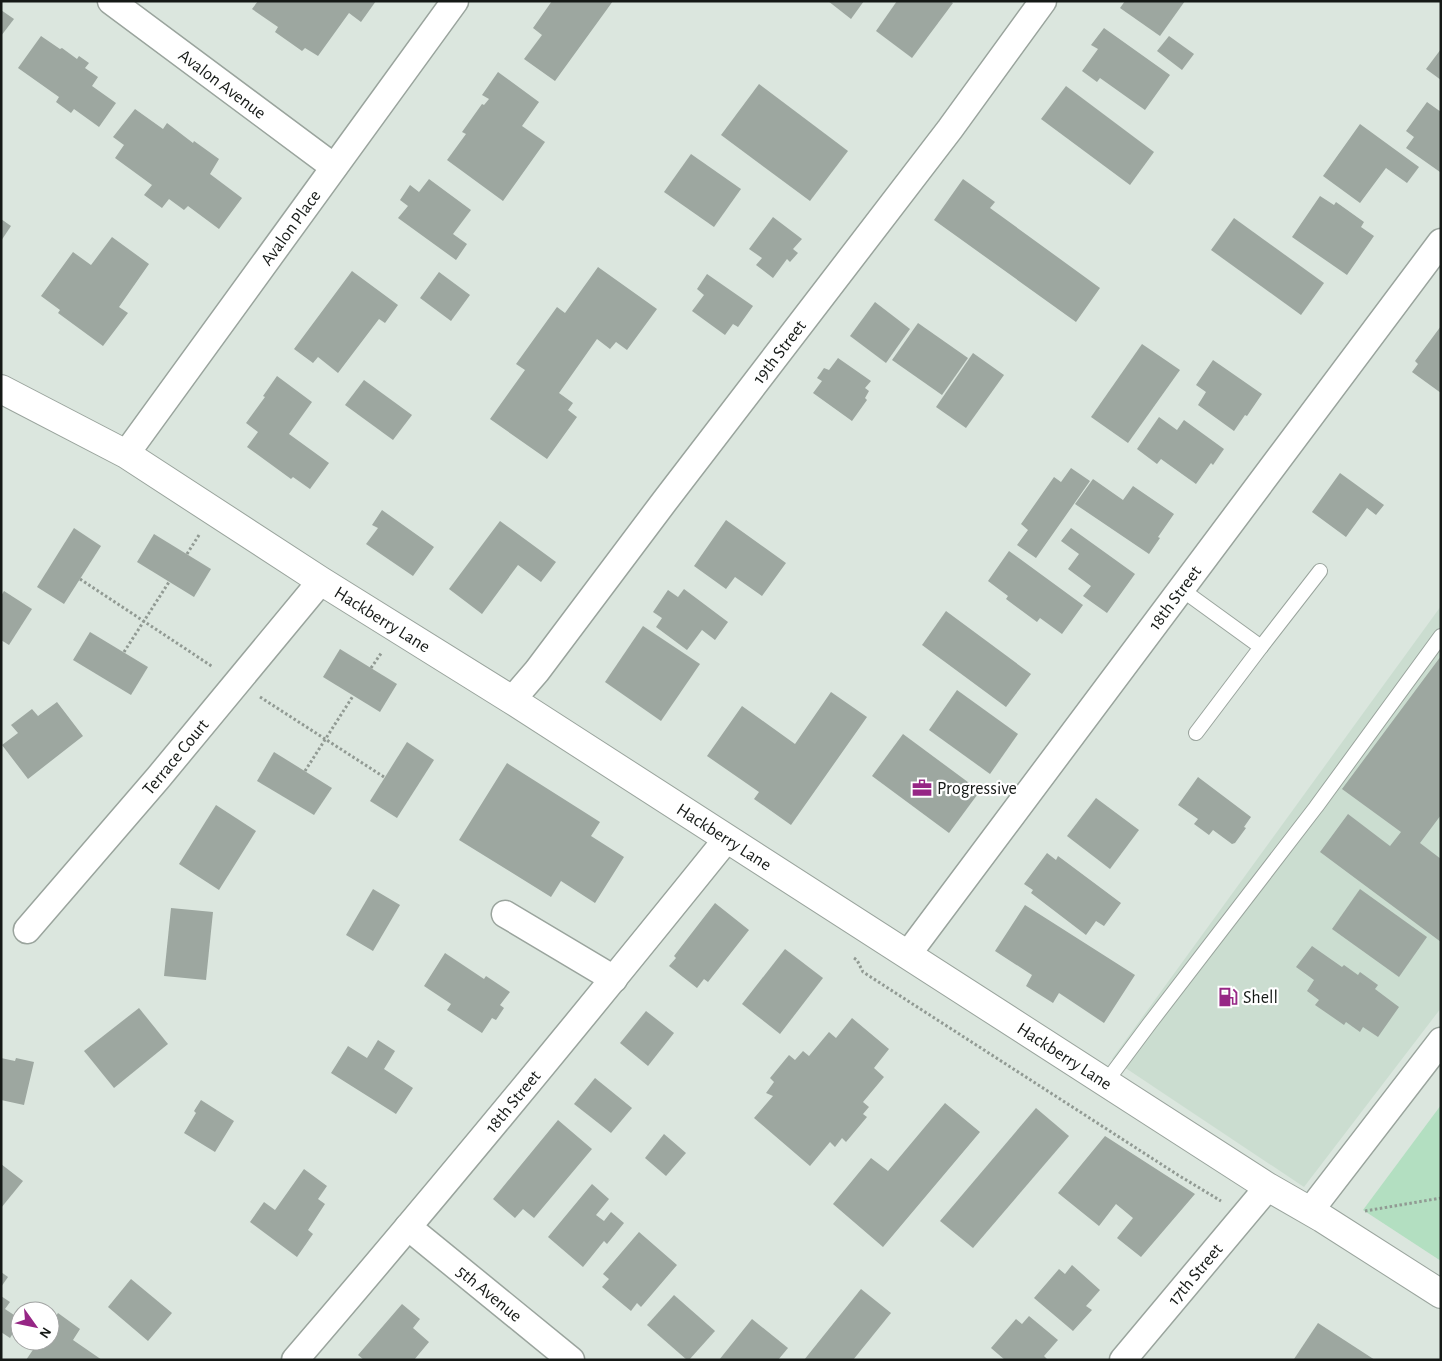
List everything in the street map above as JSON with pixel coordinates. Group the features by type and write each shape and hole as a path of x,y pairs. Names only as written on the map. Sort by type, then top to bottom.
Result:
{"main road":[{"name":"Hackberry Lane","path":"1,390 126,454 321,581 512,700 726,840 908,954 1268,1187 1441,1294"}],"street":[{"name":"Avalon Avenue","path":"111,1 334,167"},
{"name":"Avalon Place","path":"126,454 455,1"},
{"name":"19th Street","path":"512,700 537,671 950,129 1043,1"},
{"name":"18th Street","path":"908,954 1441,242"},
{"name":"Terrace Court","path":"27,930 158,778 321,581"},
{"name":"18th Street","path":"295,1360 408,1228 726,840"},
{"path":"505,914 614,979"},
{"path":"1316,1215 1441,1041"},
{"name":"17th Street","path":"1123,1360 1268,1187"},
{"name":"5th Avenue","path":"408,1228 571,1360"}],"lane":[{"path":"1196,733 1320,571"},
{"path":"1182,589 1261,647"},
{"path":"1106,1082 1316,807 1441,636"}],"path":[{"path":"188,554 199,534"},
{"path":"124,652 169,582"},
{"path":"371,668 382,652"},
{"path":"306,771 353,696"},
{"path":"849,955 857,960 863,972 1170,1170 1245,1215"},
{"path":"1316,1215 1441,1198"}],"shaded area":[{"path":"1441,606 1441,1008 1304,1187 1112,1059"}],"green space":[{"path":"1441,1105 1441,1261 1363,1210"}],"building":[{"path":"258,1 376,1 361,22 349,13 318,56 305,48 302,51 275,32 278,27 252,9"},
{"path":"552,1 613,1 555,81 524,59 542,35 533,28"},
{"path":"828,1 864,1 851,19"},
{"path":"897,1 950,1 953,3 912,58 876,31"},
{"path":"1125,1 1185,1 1160,36 1120,8"},
{"path":"1,10 14,19 1,36"},
{"path":"1104,28 1170,75 1145,110 1100,78 1097,82 1082,71 1098,49 1091,45"},
{"path":"41,36 77,59 79,56 89,63 85,68 98,77 92,86 116,103 99,127 74,109 71,113 56,102 59,97 18,68"},
{"path":"1169,36 1194,54 1182,70 1157,51"},
{"path":"1441,49 1441,80 1426,69"},
{"path":"498,72 539,102 522,126 545,142 503,201 447,160 466,134 462,132 482,104 484,105 489,99 482,95"},
{"path":"759,84 848,151 810,201 721,135"},
{"path":"1066,86 1154,152 1130,185 1041,119"},
{"path":"1427,102 1441,112 1440,172 1406,148 1414,137 1406,131"},
{"path":"135,109 163,129 167,123 193,143 194,141 219,159 210,174 242,198 219,229 188,206 184,210 169,199 162,208 144,195 152,185 115,158 124,145 113,137"},
{"path":"1360,124 1419,167 1407,183 1386,168 1360,203 1323,176"},
{"path":"691,154 741,189 714,227 664,192"},
{"path":"429,179 471,210 453,234 467,244 456,260 398,218 408,206 400,200 410,185 419,192"},
{"path":"963,179 995,202 990,208 1100,288 1076,322 934,220"},
{"path":"1320,196 1334,205 1336,202 1364,222 1361,227 1374,236 1347,275 1292,237"},
{"path":"773,217 802,239 793,249 798,253 790,262 787,259 773,278 756,265 762,258 749,249"},
{"path":"1234,218 1324,283 1301,315 1211,250"},
{"path":"1,219 11,226 1,241"},
{"path":"112,237 149,264 119,307 128,313 103,346 58,313 60,310 41,296 73,252 91,265"},
{"path":"598,267 657,309 627,350 616,342 610,349 597,339 559,393 573,403 568,410 577,417 547,459 490,419 525,370 516,364 557,307 565,313"},
{"path":"352,271 398,305 385,323 379,319 338,373 318,357 313,363 294,349"},
{"path":"439,272 470,295 451,321 420,298"},
{"path":"707,274 753,306 738,327 733,324 725,335 692,311 704,295 697,289"},
{"path":"875,302 910,329 886,363 850,336"},
{"path":"918,323 968,358 942,395 892,360"},
{"path":"1441,326 1441,393 1412,372 1418,364 1415,361"},
{"path":"1142,344 1180,370 1128,443 1091,417"},
{"path":"973,353 1004,375 966,428 936,407"},
{"path":"838,358 871,381 865,388 869,391 865,398 867,400 852,421 813,393 822,381 817,378 824,368 829,370"},
{"path":"1213,360 1262,394 1234,431 1198,405 1206,392 1196,385"},
{"path":"277,376 312,402 289,434 329,463 310,489 293,477 291,479 247,447 258,432 246,423 265,397 263,396"},
{"path":"364,380 412,415 393,440 345,405"},
{"path":"1159,417 1177,430 1184,420 1224,449 1196,484 1161,459 1157,464 1137,449"},
{"path":"1071,468 1090,481 1036,558 1017,545 1028,530 1021,524 1054,477 1061,482"},
{"path":"1340,473 1384,505 1376,515 1367,508 1346,537 1312,512"},
{"path":"1093,479 1123,500 1133,486 1174,514 1149,554 1075,504"},
{"path":"382,510 434,547 413,576 366,544 378,528 372,525"},
{"path":"726,520 786,563 762,596 735,577 726,589 694,566"},
{"path":"500,521 556,562 541,582 518,565 482,614 449,589"},
{"path":"74,528 101,546 64,604 37,587"},
{"path":"1071,528 1135,574 1107,613 1083,596 1091,586 1068,569 1079,554 1061,541"},
{"path":"154,534 211,569 194,597 137,562"},
{"path":"1009,551 1083,605 1062,634 1040,618 1037,622 1006,599 1008,596 988,581"},
{"path":"684,589 728,622 715,640 702,630 687,650 656,627 662,618 653,612 668,590 678,597"},
{"path":"4,591 32,609 9,645 1,640 1,596"},
{"path":"946,611 1031,674 1006,707 922,645"},
{"path":"643,626 700,664 661,721 605,682"},
{"path":"90,632 148,667 131,695 73,660"},
{"path":"340,649 397,684 380,712 323,677"},
{"path":"1441,656 1441,815 1420,843 1441,859 1441,942 1320,852 1348,814 1390,846 1401,832 1342,789"},
{"path":"957,690 1018,734 990,774 929,730"},
{"path":"831,692 867,717 791,825 754,799 759,792 707,756 742,706 795,744"},
{"path":"57,702 83,736 28,779 2,745 18,733 11,725 32,709 38,716"},
{"path":"903,734 980,791 949,833 872,776"},
{"path":"407,742 434,760 397,818 370,801"},
{"path":"274,752 332,788 314,815 257,781"},
{"path":"507,763 600,822 591,836 624,857 595,903 561,881 551,897 459,840"},
{"path":"1198,777 1251,817 1244,827 1246,828 1235,843 1232,844 1213,830 1209,835 1194,824 1198,819 1178,805"},
{"path":"1096,798 1139,830 1110,869 1067,836"},
{"path":"216,805 256,831 219,890 179,864"},
{"path":"1047,853 1056,860 1058,856 1121,903 1104,926 1096,921 1086,935 1031,893 1033,890 1024,884"},
{"path":"373,889 400,905 373,951 346,935"},
{"path":"1360,889 1427,937 1399,977 1332,929"},
{"path":"715,903 749,930 708,982 704,979 697,988 669,966 676,958 674,956"},
{"path":"1025,905 1135,975 1104,1023 1059,993 1053,1003 1026,986 1032,975 995,951"},
{"path":"171,908 213,912 206,980 164,976"},
{"path":"1312,946 1342,967 1344,965 1358,975 1360,972 1378,985 1375,989 1399,1007 1378,1037 1363,1027 1360,1032 1346,1022 1344,1025 1315,1005 1319,1000 1307,991 1314,980 1296,967"},
{"path":"785,949 823,978 780,1034 742,1004"},
{"path":"445,953 484,979 486,976 510,992 500,1005 504,1008 496,1020 492,1018 482,1033 447,1010 451,1004 424,986"},
{"path":"139,1008 168,1044 114,1088 84,1051"},
{"path":"646,1011 674,1033 648,1066 620,1043"},
{"path":"852,1018 889,1049 874,1068 884,1077 863,1102 869,1107 863,1114 867,1117 846,1142 842,1138 835,1147 830,1142 810,1166 754,1118 773,1096 766,1093 774,1082 770,1078 789,1055 795,1060 803,1051 809,1056 829,1032 836,1038"},
{"path":"378,1040 395,1051 384,1069 413,1088 396,1114 331,1073 348,1046 367,1058"},
{"path":"1,1058 15,1061 16,1058 34,1062 24,1105 1,1100"},
{"path":"595,1078 632,1108 611,1133 574,1104"},
{"path":"201,1100 234,1121 215,1152 184,1133 196,1113 194,1111"},
{"path":"945,1103 980,1132 883,1247 833,1204 871,1158 888,1171"},
{"path":"1036,1108 1069,1136 973,1248 940,1221"},
{"path":"558,1120 592,1149 534,1218 523,1209 515,1218 493,1199"},
{"path":"664,1134 686,1153 666,1176 645,1158"},
{"path":"1105,1136 1195,1194 1141,1257 1117,1238 1133,1218 1116,1204 1099,1226 1058,1193"},
{"path":"1,1164 23,1181 1,1208"},
{"path":"304,1169 327,1186 318,1199 325,1204 308,1230 313,1234 297,1257 250,1222 264,1202 275,1210"},
{"path":"592,1184 609,1199 596,1215 604,1221 611,1212 624,1223 607,1244 604,1241 583,1267 548,1237"},
{"path":"639,1232 677,1265 641,1307 637,1303 631,1311 602,1287 609,1279 603,1274"},
{"path":"1072,1265 1100,1290 1086,1306 1092,1310 1073,1331 1034,1298 1059,1269 1065,1274"},
{"path":"1,1272 8,1277 1,1287"},
{"path":"131,1279 172,1313 148,1341 108,1307"},
{"path":"861,1289 891,1313 853,1360 804,1360"},
{"path":"674,1295 715,1331 689,1360 647,1325"},
{"path":"1,1296 10,1302 5,1309 10,1312 10,1338 1,1332"},
{"path":"402,1304 420,1319 413,1328 429,1342 414,1360 364,1360 358,1355"},
{"path":"60,1314 80,1329 73,1340 102,1360 26,1360 32,1351 60,1351"},
{"path":"1029,1316 1058,1340 1044,1356 1048,1360 1005,1360 991,1348 1016,1319 1022,1324"},
{"path":"752,1319 788,1348 778,1360 719,1360"},
{"path":"1318,1323 1375,1360 1294,1359"}],"place":[{"name":"Progressive","path":"922,788"},
{"name":"Shell","path":"1228,997"}]}
